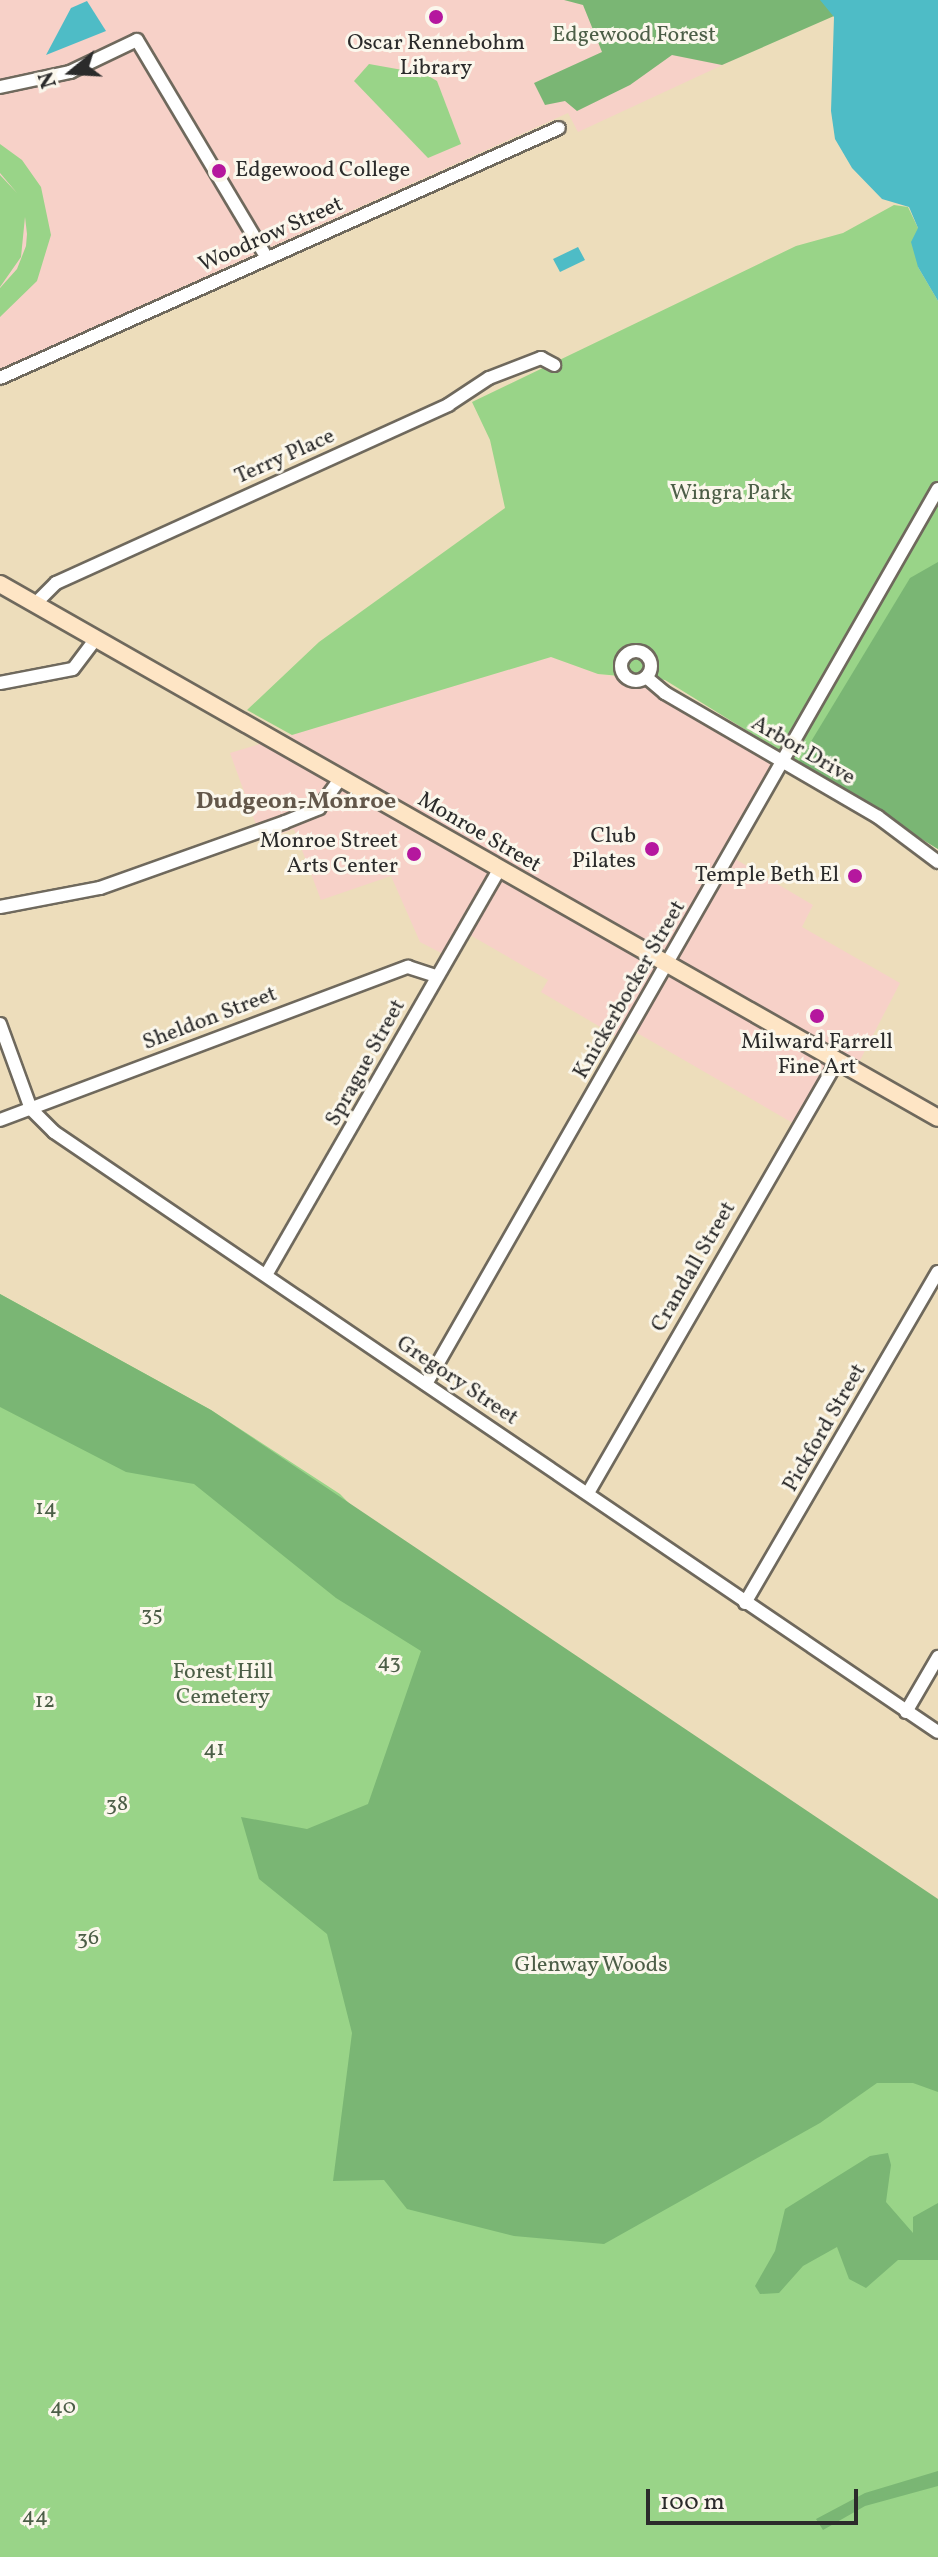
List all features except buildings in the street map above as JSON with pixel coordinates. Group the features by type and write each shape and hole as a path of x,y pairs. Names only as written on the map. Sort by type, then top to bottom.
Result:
{"main road":[{"name":"Monroe Street","path":"0,584 938,1118"}],"street":[{"path":"0,87 70,72 137,40 267,258"},
{"name":"Woodrow Street","path":"0,378 559,128"},
{"name":"Terry Place","path":"35,604 56,583 448,405 489,378 541,358 554,365"},
{"name":"Knickerbocker Street","path":"426,1384 670,964 938,489"},
{"path":"0,683 73,669 96,639"},
{"name":"Arbor Drive","path":"646,677 782,762 878,817 938,862"},
{"path":"0,907 100,888 285,822 328,800 340,779"},
{"name":"Sprague Street","path":"266,1275 435,976 499,870"},
{"name":"Sheldon Street","path":"0,1120 408,967 435,976"},
{"name":"Gregory Street","path":"0,1024 31,1109 54,1132 938,1732"},
{"name":"Crandall Street","path":"588,1493 837,1061"},
{"name":"Pickford Street","path":"745,1603 938,1272"},
{"path":"906,1712 938,1657"}],"shaded area":[{"name":"Edgewood College","path":"0,0 820,0 742,56 578,132 568,113 0,369"},
{"path":"551,657 598,674 644,681 782,762 730,856 813,905 802,927 900,983 855,1070 837,1061 798,1126 632,1030 624,1041 541,992 548,980 463,931 447,956 420,942 391,876 321,900 294,829 262,841 230,753"}],"green space":[{"name":"Edgewood Forest","path":"564,0 821,0 834,16 722,65 672,55 630,85 577,111 565,101 545,105 534,83 602,52 583,5"},
{"path":"369,64 425,74 437,81 461,144 428,158 354,81"},
{"path":"0,144 22,160 41,187 51,235 37,281 0,317 0,288 17,269 26,246 27,234 25,217 21,257 0,287 0,175 17,193 0,173"},
{"name":"Wingra Park","path":"894,205 908,207 918,228 918,267 938,301 938,849 665,680 598,674 551,657 292,735 247,710 319,642 505,508 490,440 472,402 796,246 843,233"},
{"path":"938,562 938,849 798,763 910,578"},
{"path":"0,1294 211,1410 340,1494 889,2058 938,2084 938,2557 0,2557"},
{"name":"Glenway Woods","path":"0,1294 211,1410 938,1899 938,2092 913,2083 877,2083 820,2123 604,2244 514,2236 407,2209 384,2180 333,2181 352,2033 327,1934 259,1879 241,1817 307,1829 368,1804 421,1651 336,1598 194,1484 126,1472 0,1407"},
{"path":"888,2153 891,2165 886,2202 913,2233 913,2217 938,2203 938,2260 898,2260 866,2288 849,2279 837,2247 803,2266 779,2293 760,2294 755,2286 775,2251 785,2209 870,2156"},
{"path":"938,2471 938,2486 865,2506 823,2530 816,2519 865,2493"}],"water":[{"path":"820,0 938,0 938,301 918,267 911,242 918,228 909,207 882,199 852,168 835,139 831,111 834,17"},
{"path":"87,1 106,31 46,55 71,8"},
{"path":"578,247 585,260 560,272 553,259"}],"place":[{"name":"Oscar Rennebohm Library","path":"436,17"},
{"name":"Edgewood College","path":"219,171"},
{"name":"Club Pilates","path":"652,849"},
{"name":"Monroe Street Arts Center","path":"414,854"},
{"name":"Temple Beth El","path":"855,876"},
{"name":"Milward Farrell Fine Art","path":"817,1016"}],"district":[{"name":"Dudgeon-Monroe","path":"296,803"}],"park label":[{"name":"14","path":"46,1509"},
{"name":"35","path":"152,1615"},
{"name":"43","path":"389,1663"},
{"name":"Forest Hill Cemetery","path":"223,1684"},
{"name":"12","path":"45,1702"},
{"name":"41","path":"214,1750"},
{"name":"38","path":"117,1805"},
{"name":"36","path":"88,1939"},
{"name":"40","path":"63,2408"},
{"name":"44","path":"35,2517"}]}
